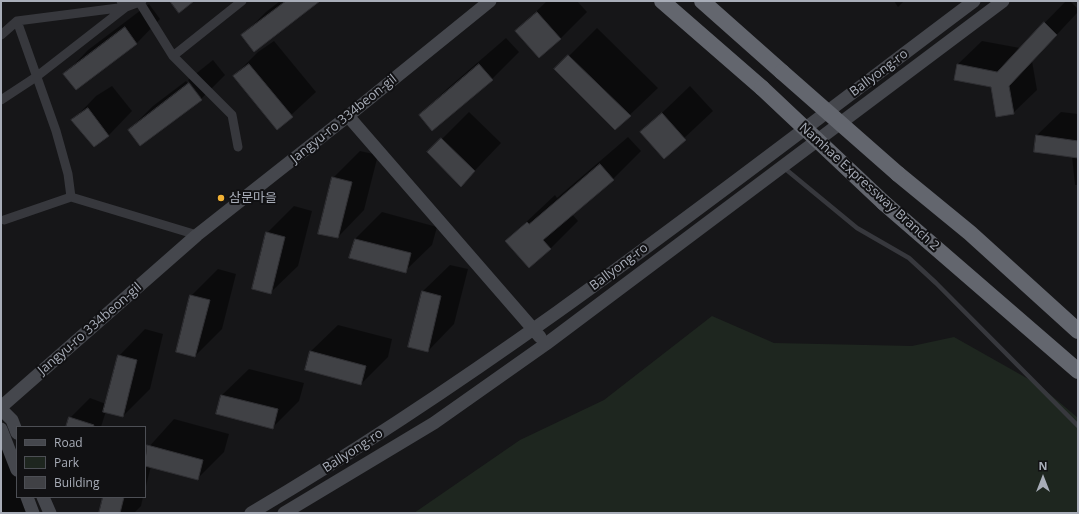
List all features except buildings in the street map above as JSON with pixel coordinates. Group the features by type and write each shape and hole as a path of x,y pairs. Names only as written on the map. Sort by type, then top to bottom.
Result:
{"highway":[{"name":"Namhae Expressway Branch 2","path":"662,1 762,88 884,203 1078,372"},
{"path":"702,1 898,174 970,233 1078,331"}],"street":[{"path":"173,56 242,1"},
{"name":"Jangyu-ro 334beon-gil","path":"1,408 197,235 348,116 490,1"},
{"name":"Ballyong-ro","path":"251,513 307,480 406,417 534,330 974,1"},
{"name":"Ballyong-ro","path":"284,513 434,423 546,344 1003,1"},
{"path":"1,35 17,21 141,2 173,56 232,115 238,147"},
{"path":"1,100 36,77 123,4"},
{"path":"17,21 56,131 68,174 71,197"},
{"path":"348,116 546,344"},
{"path":"4,220 71,197 197,235"},
{"path":"1,408 12,420 16,430"},
{"path":"1,429 16,467"},
{"path":"27,498 34,513"},
{"path":"43,498 50,513"}],"lane":[{"path":"782,166 817,197 857,228 909,258 936,283 1078,426"}],"green space":[{"path":"712,316 774,343 912,346 954,337 1039,385 1078,418 1078,513 414,513 520,440 604,400"}],"place":[{"name":"삼문마을","path":"221,198"}]}
